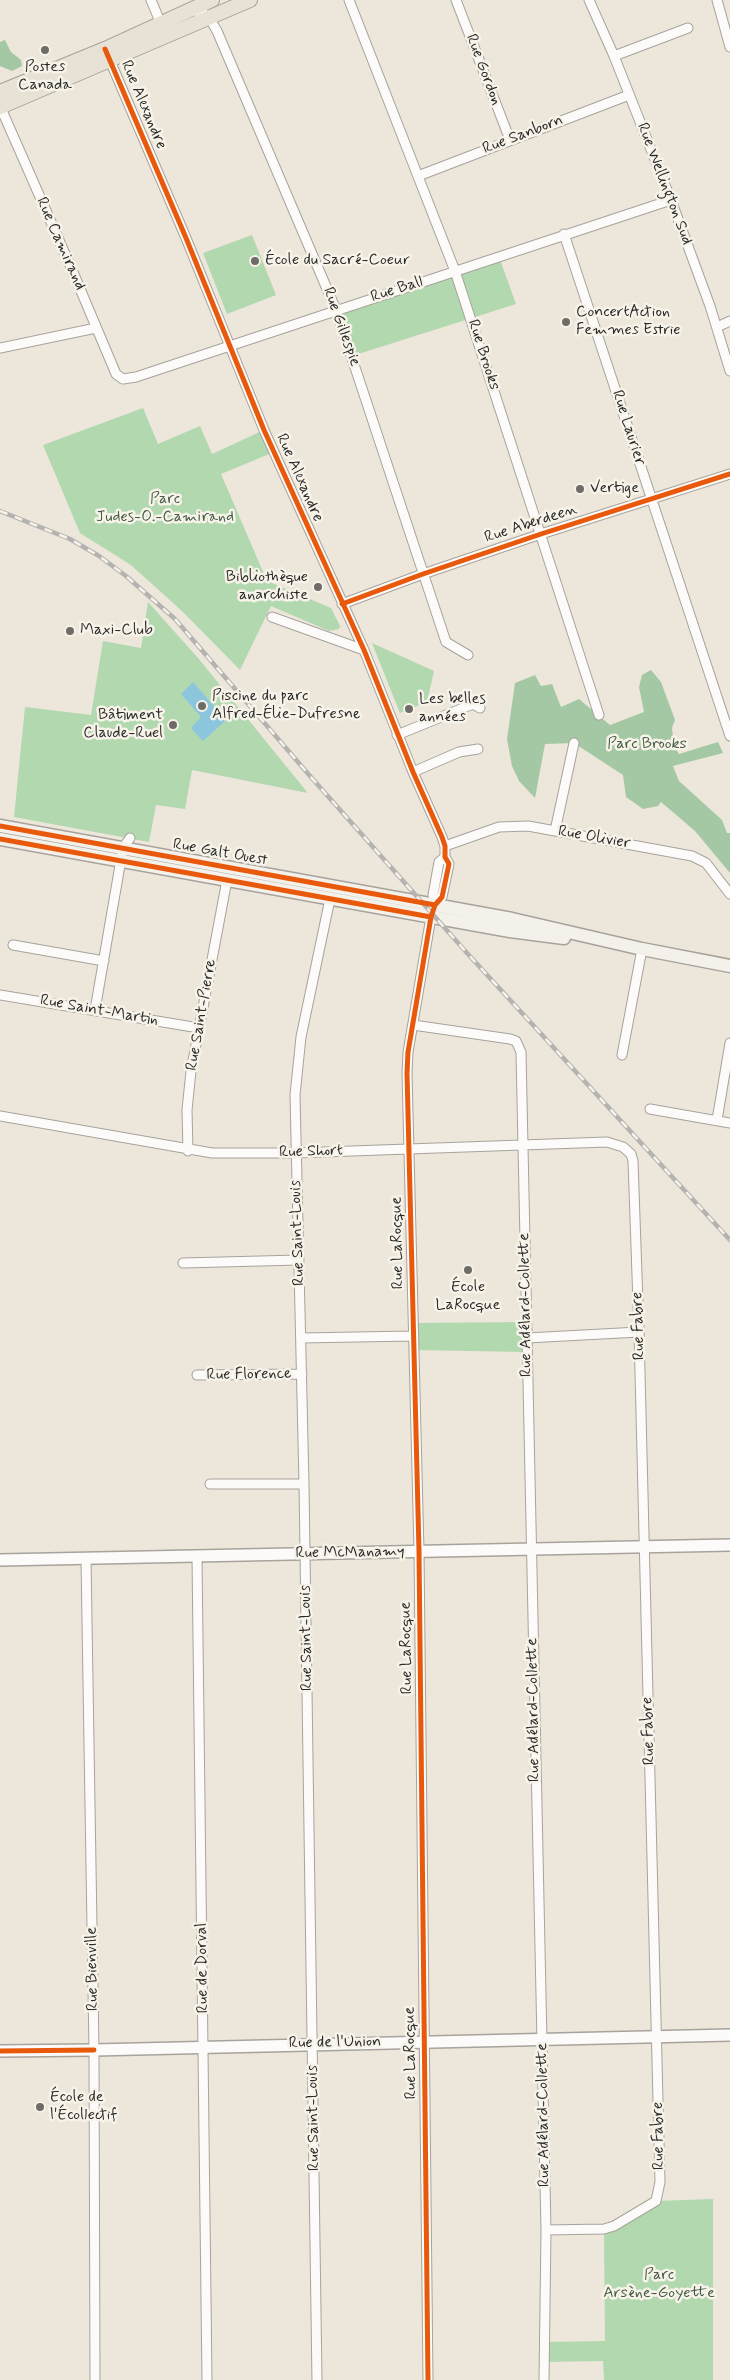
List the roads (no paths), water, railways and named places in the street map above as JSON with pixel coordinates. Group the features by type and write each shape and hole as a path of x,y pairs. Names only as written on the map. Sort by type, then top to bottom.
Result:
{"main road":[{"path":"0,107 108,55 161,24 212,0"},
{"path":"0,92 210,19 250,0"},
{"name":"Rue Galt Ouest","path":"0,826 127,843 433,911"},
{"name":"Rue Galt Ouest","path":"0,839 330,899 512,919 730,966"}],"street":[{"path":"151,0 161,24"},
{"name":"Rue Brooks","path":"349,0 455,271 599,715"},
{"name":"Rue Gordon","path":"456,0 510,140"},
{"name":"Rue Wellington Sud","path":"589,0 614,56 671,200 717,327 730,371"},
{"path":"717,0 730,46"},
{"path":"191,10 203,13 210,19"},
{"name":"Rue Gillespie","path":"210,19 336,310 446,642 468,654"},
{"path":"614,56 688,28"},
{"name":"Rue Alexandre","path":"108,55 261,423 364,650 412,772 445,846 445,858 449,864 442,897 433,911"},
{"name":"Rue Sanborn","path":"418,176 629,94"},
{"name":"Rue Camirand","path":"0,107 116,374 123,379"},
{"name":"Rue Ball","path":"123,379 136,377 671,200"},
{"name":"Rue Laurier","path":"564,234 730,736"},
{"path":"717,327 730,321"},
{"path":"0,348 96,328"},
{"name":"Rue Aberdeen","path":"342,604 541,534 730,474"},
{"path":"272,617 364,650"},
{"path":"397,735 473,704 480,708"},
{"path":"555,831 574,743"},
{"path":"412,772 459,752 478,749"},
{"name":"Rue Olivier","path":"445,846 499,827 516,825 555,831 692,856 706,863 730,894"},
{"path":"95,1010 121,861 127,843"},
{"name":"Rue Saint-Pierre","path":"188,1151 188,1104 199,1028 227,880"},
{"name":"Rue Saint-Louis","path":"317,2380 306,1554 295,1153 296,1068 330,899"},
{"name":"Rue LaRocque","path":"428,2380 419,1551 412,1336 407,1073 413,1025 433,911"},
{"path":"12,945 104,961"},
{"path":"622,1055 642,948"},
{"name":"Rue Saint-Martin","path":"0,995 199,1028"},
{"name":"Rue Adélard-Collette","path":"413,1025 516,1041 521,1052 530,1549 543,2038 546,2230 544,2380"},
{"path":"717,1120 730,1043"},
{"path":"650,1109 730,1123"},
{"name":"Rue Short","path":"0,1116 188,1151 212,1153 295,1153 607,1142 623,1147"},
{"name":"Rue Fabre","path":"546,2230 604,2229 614,2226 656,2201 660,2182 633,1161 631,1154 623,1147"},
{"path":"183,1263 298,1260"},
{"path":"527,1338 639,1332"},
{"path":"301,1338 412,1336"},
{"name":"Rue Florence","path":"197,1375 302,1374"},
{"path":"210,1484 304,1484"},
{"name":"Rue McManamy","path":"0,1560 730,1545"},
{"name":"Rue de Dorval","path":"196,1556 207,2380"},
{"name":"Rue Bienville","path":"86,1558 94,2050 95,2380"},
{"name":"Rue de l'Union","path":"0,2050 94,2050 730,2035"}],"water":[{"name":"Piscine du parc Alfred-Élie-Dufresne","path":"193,682 226,720 203,741 191,728 201,717 181,694"}],"railway":[{"path":"0,511 70,539 99,556 126,576 175,619 310,776 467,953 730,1240"}],"place":[{"name":"Postes Canada","path":"45,50"},
{"name":"École du Sacré-Coeur","path":"255,261"},
{"name":"ConcertAction Femmes Estrie","path":"566,322"},
{"name":"Vertige","path":"580,489"},
{"name":"Bibliothèque anarchiste","path":"318,587"},
{"name":"Maxi-Club","path":"70,631"},
{"name":"Piscine du parc Alfred-Élie-Dufresne","path":"202,706"},
{"name":"Les belles années","path":"409,709"},
{"name":"Bâtiment Claude-Ruel","path":"173,725"},
{"name":"École LaRocque","path":"468,1270"},
{"name":"École de l'Écollectif","path":"40,2107"}],"park label":[{"name":"Parc Judes-O.-Camirand","path":"165,509"},
{"name":"Parc Brooks","path":"647,745"},
{"name":"Parc Arsène-Goyette","path":"659,2285"}]}
